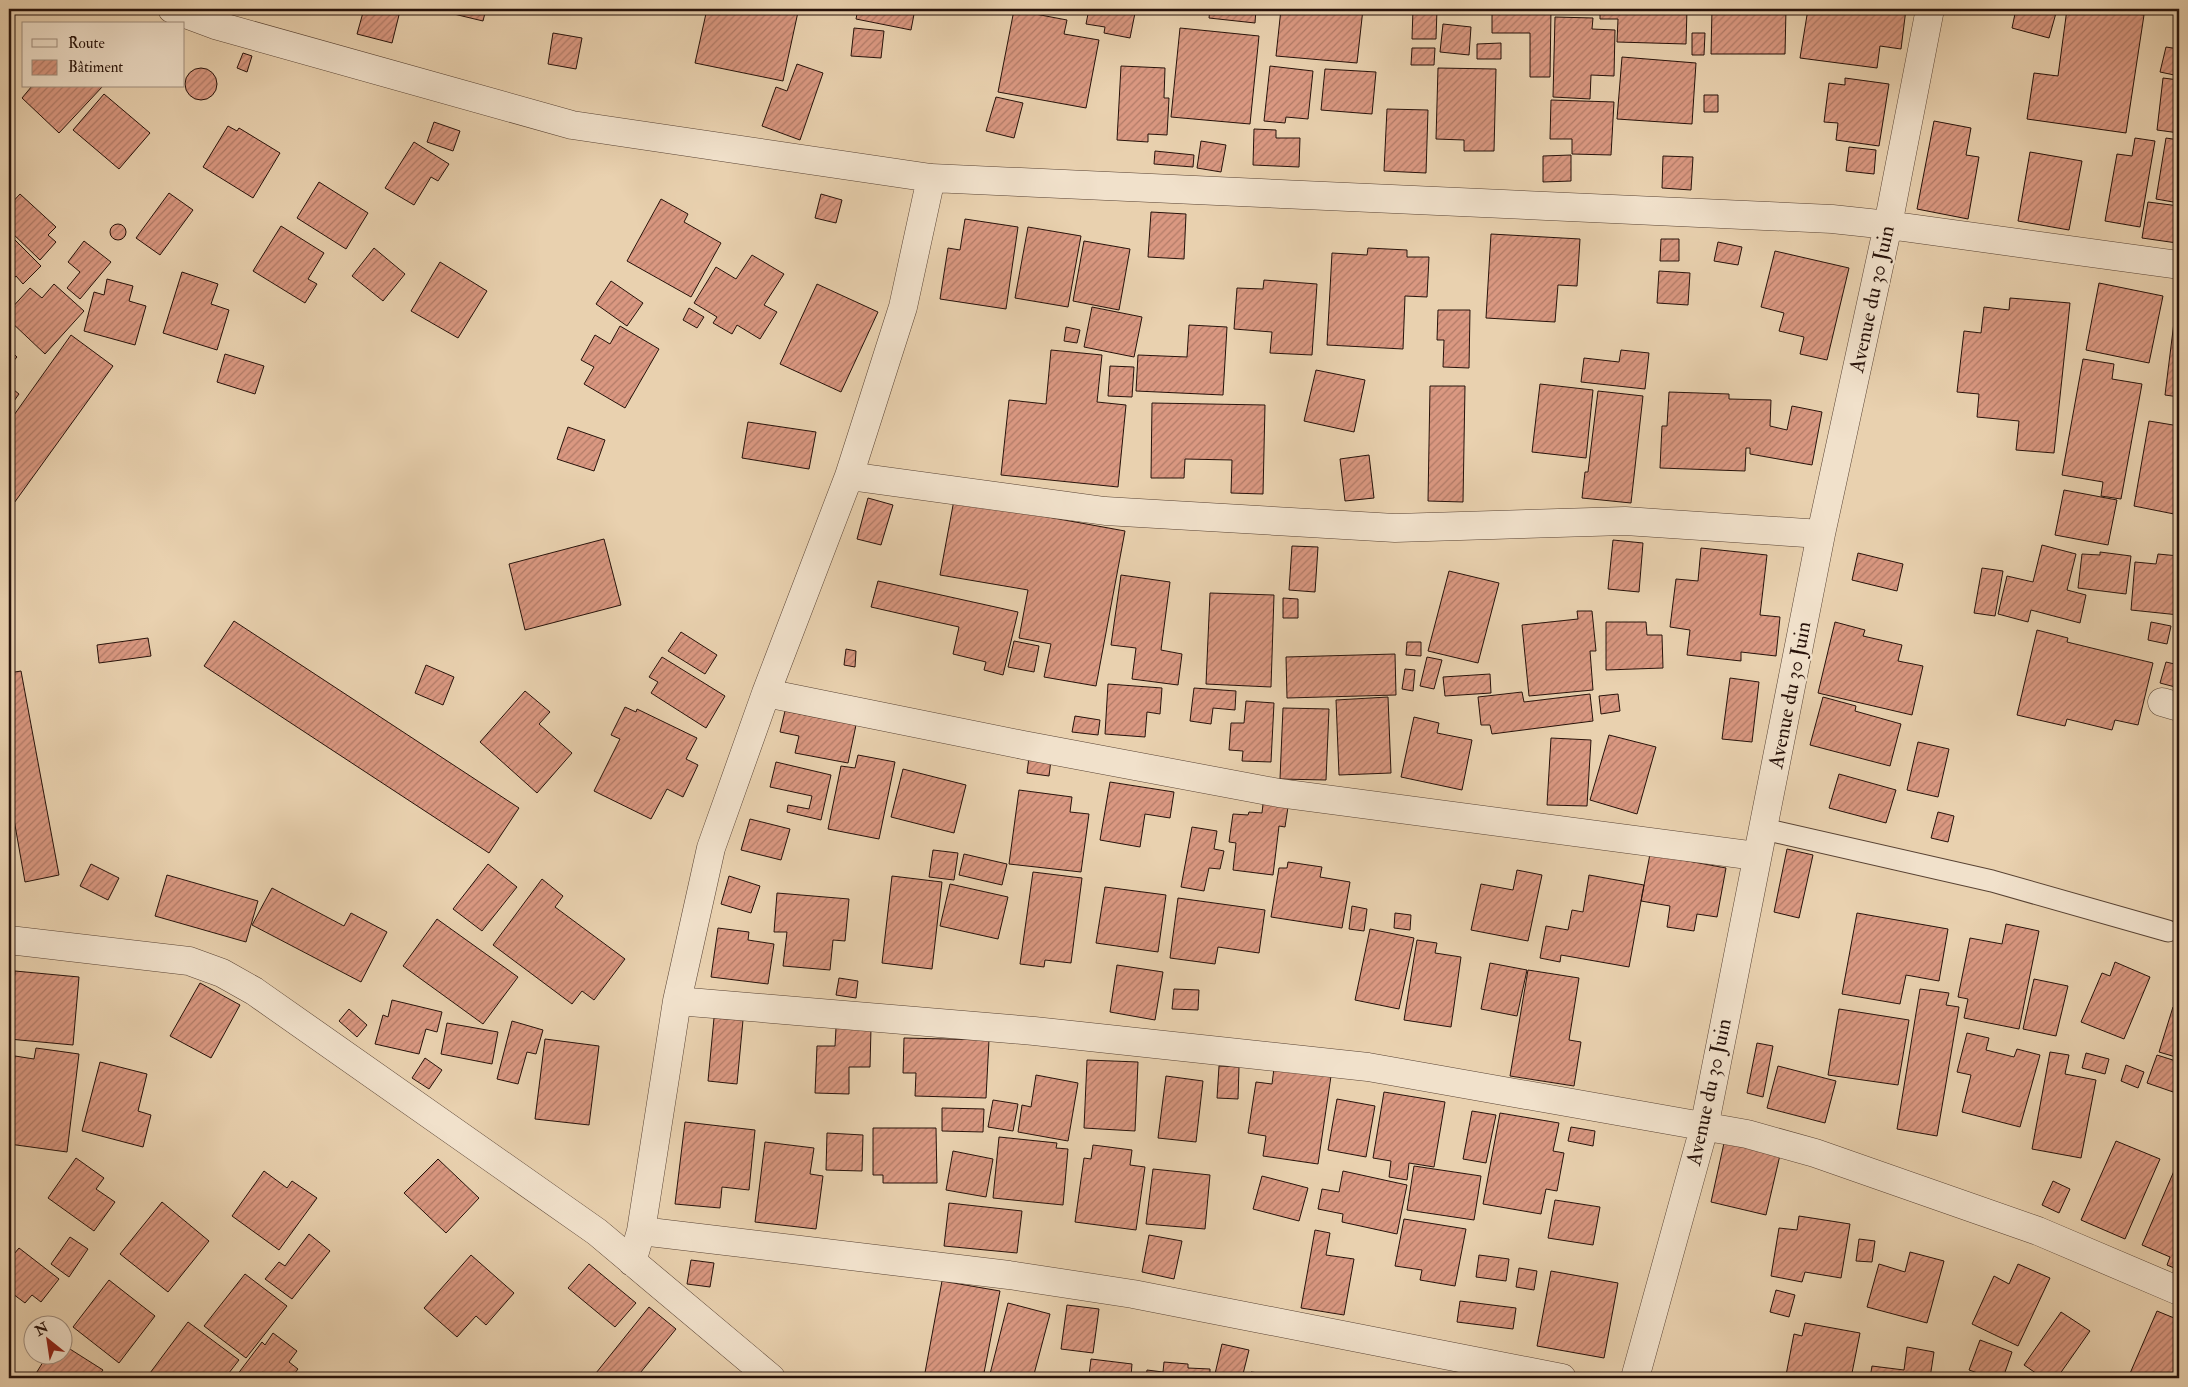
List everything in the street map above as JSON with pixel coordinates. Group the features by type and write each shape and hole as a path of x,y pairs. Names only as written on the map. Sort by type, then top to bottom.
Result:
{"street":[{"path":"172,9 214,25 572,125 931,178 1390,200 1770,215 1888,225 2179,265"},
{"name":"Avenue du 30 Juin","path":"1635,1378 1704,1128 1756,856 1764,829 1821,534 1888,225 1930,9"},
{"path":"632,1262 641,1231 677,1001 711,848 766,693 849,476 903,307 931,178"},
{"path":"849,476 1116,512 1395,528 1626,521 1821,534"},
{"path":"766,693 1022,745 1279,793 1756,856"},
{"path":"9,940 189,961 222,973 254,991 301,1022 596,1232 771,1378"},
{"path":"677,1001 1034,1031 1368,1067 1704,1128 1747,1134 1816,1154 2038,1231 2179,1291"},
{"path":"641,1231 1009,1275 1133,1294 1562,1378"}],"lane":[{"path":"1764,829 1992,881 2168,930"}],"building":[{"path":"364,9 400,11 392,43 357,34"},
{"path":"433,9 486,9 483,21"},
{"path":"707,9 782,9 798,12 783,81 695,63"},
{"path":"858,9 915,9 911,30 856,19"},
{"path":"1089,9 1113,9 1135,13 1130,38 1104,33 1105,27 1086,24"},
{"path":"1210,9 1256,9 1255,23 1209,18"},
{"path":"1281,9 1363,9 1357,63 1276,56"},
{"path":"1413,9 1437,9 1436,39 1412,39"},
{"path":"1492,9 1551,9 1550,77 1530,77 1530,33 1492,33"},
{"path":"1600,9 1687,9 1686,44 1617,42 1618,19 1600,19"},
{"path":"1712,9 1786,9 1785,54 1711,54"},
{"path":"1808,9 1850,9 1887,14 1887,9 1906,9 1901,49 1880,46 1877,68 1800,58"},
{"path":"2016,9 2042,9 2056,13 2049,38 2012,28"},
{"path":"2067,9 2099,9 2144,15 2126,133 2027,119 2034,73 2058,76"},
{"path":"1014,10 1067,20 1064,34 1099,40 1086,108 998,92"},
{"path":"1555,17 1593,18 1592,29 1615,30 1614,76 1591,75 1590,99 1553,97"},
{"path":"1443,24 1471,27 1469,55 1440,52"},
{"path":"854,28 884,31 881,58 851,56"},
{"path":"1180,28 1259,36 1250,124 1171,117"},
{"path":"553,33 582,38 576,69 548,64"},
{"path":"1692,33 1705,33 1704,55 1692,55"},
{"path":"1501,43 1501,59 1477,59 1477,44"},
{"path":"2166,47 2179,49 2179,76 2160,72"},
{"path":"1412,48 1435,48 1434,65 1411,65"},
{"path":"243,53 252,56 247,72 237,68"},
{"path":"1622,57 1696,63 1692,124 1617,119"},
{"path":"797,64 823,73 800,140 762,126 776,87 787,91"},
{"path":"1121,66 1165,68 1164,98 1169,98 1167,135 1148,134 1148,142 1117,140"},
{"path":"1270,66 1313,71 1308,119 1286,117 1285,123 1264,121"},
{"path":"201,68 212,73 217,84 212,95 201,100 190,95 185,84 190,73"},
{"path":"1438,68 1496,69 1494,151 1464,151 1464,140 1436,139"},
{"path":"1325,69 1376,72 1372,114 1321,110"},
{"path":"1845,78 1889,84 1879,146 1836,140 1838,123 1824,122 1829,83 1845,85"},
{"path":"2163,78 2179,80 2179,133 2157,130"},
{"path":"30,88 101,88 59,133 22,98"},
{"path":"104,94 150,133 119,169 73,130"},
{"path":"1704,95 1718,95 1718,112 1704,112"},
{"path":"996,97 1023,103 1014,138 986,131"},
{"path":"1551,100 1614,102 1611,155 1572,154 1572,139 1550,139"},
{"path":"1387,109 1428,110 1426,173 1384,171"},
{"path":"1934,121 1971,128 1966,155 1979,157 1968,219 1917,209"},
{"path":"434,122 460,131 453,151 427,142"},
{"path":"228,126 237,131 239,128 280,153 253,198 203,167"},
{"path":"1254,129 1276,130 1276,138 1300,138 1299,167 1253,165"},
{"path":"2135,138 2155,141 2140,227 2105,221 2117,154 2132,156"},
{"path":"2166,138 2179,140 2179,203 2156,199"},
{"path":"1201,141 1226,145 1221,172 1197,168"},
{"path":"414,142 449,164 438,181 431,177 414,205 385,188"},
{"path":"1849,147 1876,150 1874,174 1846,171"},
{"path":"1155,151 1194,155 1193,167 1154,164"},
{"path":"2030,152 2082,161 2069,230 2018,221"},
{"path":"1571,155 1571,181 1543,182 1543,156"},
{"path":"1663,156 1693,157 1691,190 1662,188"},
{"path":"319,182 368,213 346,249 297,218"},
{"path":"169,193 193,210 160,255 136,238"},
{"path":"20,194 56,227 48,235 56,242 40,260 9,230 9,206"},
{"path":"821,194 842,200 836,223 815,218"},
{"path":"661,199 688,214 684,222 721,243 691,297 627,261"},
{"path":"2148,202 2179,206 2177,243 2142,238"},
{"path":"1151,212 1186,214 1184,259 1148,257"},
{"path":"965,219 1018,227 1006,309 940,299 948,248 960,250"},
{"path":"115,224 121,224 126,229 124,238 115,240 110,235 110,229"},
{"path":"281,226 324,253 308,279 317,284 305,303 253,271"},
{"path":"1028,227 1081,236 1068,307 1015,298"},
{"path":"9,234 41,266 23,284 16,276 9,282"},
{"path":"1491,234 1580,239 1577,286 1558,285 1555,322 1486,318"},
{"path":"1661,239 1679,239 1679,261 1660,261"},
{"path":"84,241 111,262 80,299 67,288 80,272 68,262"},
{"path":"1084,241 1130,249 1119,310 1073,301"},
{"path":"1718,242 1742,247 1738,265 1714,261"},
{"path":"374,248 405,274 383,301 352,276"},
{"path":"1368,248 1407,250 1407,257 1429,257 1427,297 1405,296 1403,349 1327,345 1332,253 1367,255"},
{"path":"1775,251 1849,268 1827,360 1800,354 1804,337 1779,331 1784,313 1761,307"},
{"path":"752,255 784,274 764,305 777,312 760,339 737,325 732,334 713,323 717,317 694,303 716,267 736,279"},
{"path":"440,262 487,291 458,338 411,311"},
{"path":"1659,271 1690,273 1688,305 1657,303"},
{"path":"182,272 218,284 211,304 229,310 217,350 163,333"},
{"path":"107,279 133,286 129,301 146,306 135,345 84,331 94,292 104,295"},
{"path":"1264,280 1317,284 1312,355 1270,353 1272,332 1234,329 1237,288 1263,289"},
{"path":"611,281 643,303 627,326 596,304"},
{"path":"2099,283 2163,296 2149,363 2086,350"},
{"path":"54,284 84,311 45,354 9,320 9,311 30,288 42,298"},
{"path":"817,284 878,312 841,392 780,364"},
{"path":"2010,298 2070,303 2054,453 2016,450 2019,421 1977,417 1979,394 1957,392 1964,331 1981,333 1984,307 2009,310"},
{"path":"1092,307 1142,317 1134,357 1084,347"},
{"path":"689,308 704,317 697,328 683,320"},
{"path":"1438,310 1470,310 1469,368 1443,367 1444,340 1437,340"},
{"path":"2175,314 2179,315 2179,397 2165,395"},
{"path":"1189,325 1227,327 1223,395 1136,391 1138,355 1187,357"},
{"path":"620,326 659,349 625,408 584,384 594,367 581,360 595,335 610,344"},
{"path":"1066,327 1080,330 1077,343 1064,341"},
{"path":"71,335 113,366 9,510 9,422"},
{"path":"9,349 17,357 9,366"},
{"path":"1051,350 1102,355 1097,402 1126,405 1118,487 1001,475 1009,400 1046,404"},
{"path":"1621,350 1649,353 1645,389 1581,382 1584,358 1619,362"},
{"path":"225,354 264,366 255,394 217,382"},
{"path":"2083,359 2114,364 2112,379 2142,384 2121,499 2101,496 2103,482 2062,475"},
{"path":"1110,366 1134,367 1132,397 1108,396"},
{"path":"1316,370 1365,380 1354,432 1304,421"},
{"path":"1540,384 1593,390 1586,458 1532,452"},
{"path":"9,386 19,394 9,408"},
{"path":"1430,386 1465,386 1463,502 1428,501"},
{"path":"1598,391 1643,396 1631,503 1582,498 1585,472 1588,472"},
{"path":"1669,392 1729,394 1729,399 1771,400 1770,426 1787,430 1792,406 1822,412 1812,465 1750,454 1750,448 1746,448 1745,471 1660,468 1662,426 1667,426"},
{"path":"1152,403 1265,405 1263,494 1231,493 1232,460 1185,459 1184,478 1151,478"},
{"path":"2149,421 2179,426 2179,515 2134,506"},
{"path":"748,422 816,432 809,469 742,458"},
{"path":"568,427 605,440 594,471 557,459"},
{"path":"1369,455 1374,498 1345,501 1340,459"},
{"path":"2064,490 2117,500 2108,545 2055,535"},
{"path":"868,498 893,505 881,545 857,539"},
{"path":"954,500 1125,531 1096,686 1044,677 1051,644 1019,638 1028,590 940,575"},
{"path":"604,539 621,605 525,630 509,564"},
{"path":"1613,540 1643,543 1639,592 1608,589"},
{"path":"2042,545 2076,554 2067,590 2086,595 2080,623 2031,610 2028,622 1998,614 2007,576 2033,582"},
{"path":"1292,546 1318,547 1315,592 1289,590"},
{"path":"1701,548 1767,555 1760,615 1780,617 1776,656 1741,652 1741,661 1687,655 1690,630 1670,627 1676,579 1698,581"},
{"path":"2100,552 2131,556 2126,594 2078,588 2082,554 2100,555"},
{"path":"1858,553 1903,564 1897,591 1852,580"},
{"path":"2158,554 2179,556 2179,615 2131,610 2135,562 2156,564"},
{"path":"1982,568 2003,571 1995,616 1974,613"},
{"path":"1449,571 1499,583 1478,663 1428,651"},
{"path":"1121,575 1170,582 1161,650 1182,654 1178,685 1132,679 1136,648 1111,645"},
{"path":"878,581 1018,612 1003,675 984,670 986,662 953,654 959,627 871,607"},
{"path":"1210,593 1274,595 1271,687 1206,684"},
{"path":"1283,598 1298,599 1298,618 1283,618"},
{"path":"1577,611 1592,611 1596,651 1590,651 1593,690 1529,696 1522,625 1578,619"},
{"path":"234,621 519,808 489,853 204,666"},
{"path":"1606,622 1646,622 1647,635 1662,635 1663,668 1606,670"},
{"path":"1835,622 1865,630 1863,636 1902,645 1898,661 1923,666 1912,715 1818,693"},
{"path":"2151,622 2171,626 2167,644 2148,640"},
{"path":"2037,630 2068,638 2067,642 2153,663 2138,725 2115,720 2112,730 2067,719 2065,726 2017,715"},
{"path":"681,632 717,655 705,674 668,651"},
{"path":"148,638 151,656 99,663 97,645"},
{"path":"1014,641 1039,646 1034,672 1008,667"},
{"path":"1407,642 1421,642 1421,656 1406,655"},
{"path":"846,649 856,651 855,667 844,665"},
{"path":"1395,654 1396,695 1287,698 1286,657"},
{"path":"662,657 725,696 706,728 651,693 658,682 649,677"},
{"path":"1427,657 1442,660 1434,689 1420,686"},
{"path":"2166,662 2179,665 2179,688 2160,683"},
{"path":"426,665 454,677 443,705 415,693"},
{"path":"1405,669 1415,670 1413,691 1402,689"},
{"path":"21,671 59,875 25,882 9,791 9,673"},
{"path":"1490,674 1491,693 1445,696 1443,677"},
{"path":"1730,678 1759,682 1752,742 1722,739"},
{"path":"1108,684 1162,688 1160,714 1147,712 1145,737 1105,734"},
{"path":"1194,688 1236,691 1235,710 1213,708 1211,724 1190,721"},
{"path":"525,691 550,712 539,724 572,753 537,793 480,742"},
{"path":"1522,692 1524,702 1590,694 1593,721 1492,734 1490,725 1481,725 1478,697"},
{"path":"1618,694 1620,711 1601,714 1599,696"},
{"path":"1388,697 1391,773 1339,775 1336,700"},
{"path":"1823,697 1856,706 1855,711 1901,724 1890,766 1810,745"},
{"path":"1246,701 1274,703 1271,762 1242,761 1243,751 1229,750 1231,723 1244,723"},
{"path":"625,707 636,712 637,709 697,738 686,759 698,765 683,797 667,789 651,819 594,791 620,739 611,735"},
{"path":"1283,708 1329,709 1326,780 1280,779"},
{"path":"785,711 856,725 848,763 795,753 799,736 780,732"},
{"path":"1075,716 1100,720 1098,735 1072,732"},
{"path":"1414,717 1439,723 1437,733 1472,740 1462,790 1401,777"},
{"path":"1609,735 1656,747 1637,814 1590,800"},
{"path":"1551,738 1591,740 1587,806 1547,805"},
{"path":"1918,742 1949,749 1938,797 1907,790"},
{"path":"858,755 895,762 879,839 828,829 841,766 855,768"},
{"path":"1029,757 1051,760 1049,776 1027,773"},
{"path":"776,762 831,775 821,820 787,812 788,805 809,809 812,796 770,787"},
{"path":"903,769 966,785 954,833 891,817"},
{"path":"1839,774 1896,790 1886,823 1829,808"},
{"path":"1110,782 1174,792 1170,818 1145,814 1140,847 1100,840"},
{"path":"1019,790 1072,797 1070,812 1089,814 1081,872 1009,864"},
{"path":"1263,804 1288,807 1285,827 1279,826 1273,875 1233,870 1236,843 1229,842 1233,814 1248,815 1249,812 1262,813"},
{"path":"1938,812 1954,816 1948,842 1931,838"},
{"path":"750,819 790,829 781,860 741,850"},
{"path":"1192,827 1217,831 1214,849 1224,851 1220,869 1209,868 1204,891 1181,887"},
{"path":"1787,849 1813,855 1799,918 1774,912"},
{"path":"933,850 958,853 954,880 929,877"},
{"path":"964,854 1007,864 1002,885 959,875"},
{"path":"1650,854 1726,868 1717,917 1697,914 1694,931 1667,927 1670,906 1641,901"},
{"path":"1288,862 1322,867 1320,877 1350,882 1342,928 1271,917 1279,868 1287,868"},
{"path":"91,864 119,878 108,900 80,886"},
{"path":"488,864 517,887 482,931 453,909"},
{"path":"1517,870 1542,875 1528,941 1471,930 1481,884 1513,890"},
{"path":"1033,872 1082,878 1071,963 1045,960 1044,967 1020,964"},
{"path":"167,875 258,901 246,942 155,916"},
{"path":"1589,875 1644,885 1629,967 1561,955 1560,962 1540,958 1546,926 1568,930 1572,910 1583,912"},
{"path":"729,876 760,886 751,913 721,904"},
{"path":"892,876 942,882 932,969 882,963"},
{"path":"542,879 563,896 555,907 625,959 594,1000 582,991 572,1004 493,945"},
{"path":"950,884 1008,897 998,939 940,926"},
{"path":"1105,887 1166,895 1158,952 1096,943"},
{"path":"272,888 344,926 351,913 387,932 361,982 252,925"},
{"path":"777,893 849,899 845,941 833,940 830,970 783,966 787,932 774,932"},
{"path":"1178,898 1265,910 1259,953 1218,947 1215,964 1170,958"},
{"path":"1352,906 1367,909 1364,931 1349,929"},
{"path":"1395,913 1411,915 1410,930 1394,928"},
{"path":"1857,913 1948,929 1939,981 1906,975 1900,1004 1842,994"},
{"path":"437,919 518,977 483,1024 403,966"},
{"path":"2006,924 2039,931 2019,1029 1964,1018 1968,999 1958,997 1970,938 2002,944"},
{"path":"718,928 749,932 748,940 774,944 768,984 711,977"},
{"path":"1370,929 1414,938 1399,1009 1355,1000"},
{"path":"1417,940 1437,943 1435,953 1461,957 1451,1027 1404,1020"},
{"path":"2115,962 2150,977 2124,1039 2081,1022 2102,973 2110,976"},
{"path":"1490,963 1527,970 1517,1016 1481,1009"},
{"path":"1117,965 1163,972 1155,1020 1110,1012"},
{"path":"1528,970 1579,978 1569,1040 1581,1042 1574,1086 1510,1076"},
{"path":"15,971 79,977 73,1045 9,1039"},
{"path":"839,978 858,981 856,998 836,995"},
{"path":"2034,979 2068,986 2056,1036 2023,1029"},
{"path":"200,983 240,1005 211,1058 170,1036"},
{"path":"1174,989 1199,990 1198,1010 1172,1009"},
{"path":"1920,989 1949,993 1946,1005 1959,1007 1937,1136 1897,1129"},
{"path":"392,1000 442,1012 437,1032 426,1029 419,1054 375,1044 383,1015 388,1017"},
{"path":"2173,1007 2179,1009 2179,1058 2159,1052"},
{"path":"349,1009 367,1025 357,1037 339,1021"},
{"path":"1839,1009 1909,1020 1898,1085 1828,1075"},
{"path":"714,1018 743,1020 737,1084 708,1081"},
{"path":"512,1021 543,1030 536,1054 527,1052 518,1084 497,1079"},
{"path":"447,1023 498,1032 492,1064 441,1054"},
{"path":"836,1028 871,1028 870,1067 849,1067 849,1094 815,1093 817,1046 835,1046"},
{"path":"1967,1033 1989,1038 1986,1050 2014,1057 2017,1049 2040,1055 2020,1127 1962,1112 1971,1075 1957,1072"},
{"path":"904,1038 989,1040 986,1098 915,1096 916,1073 903,1073"},
{"path":"545,1039 599,1046 589,1125 535,1119"},
{"path":"1757,1043 1773,1046 1763,1097 1747,1093"},
{"path":"36,1048 79,1054 67,1152 9,1144 9,1098 15,1056 34,1059"},
{"path":"2050,1052 2069,1055 2065,1074 2096,1080 2081,1158 2032,1149"},
{"path":"2086,1053 2109,1059 2105,1074 2082,1068"},
{"path":"2157,1055 2179,1062 2179,1094 2147,1083"},
{"path":"425,1058 442,1070 429,1089 412,1078"},
{"path":"1087,1060 1138,1062 1135,1131 1084,1128"},
{"path":"100,1062 147,1074 138,1111 151,1115 143,1147 82,1131"},
{"path":"2126,1065 2144,1072 2138,1088 2121,1081"},
{"path":"1219,1066 1239,1067 1238,1099 1217,1098"},
{"path":"1778,1066 1836,1081 1825,1123 1767,1108"},
{"path":"1274,1068 1331,1076 1318,1164 1263,1156 1266,1136 1248,1133 1256,1082 1272,1084"},
{"path":"1036,1075 1078,1083 1068,1141 1018,1132 1022,1105 1031,1107"},
{"path":"1166,1076 1203,1081 1196,1142 1158,1138"},
{"path":"1384,1092 1445,1102 1434,1167 1409,1163 1407,1180 1389,1177 1391,1161 1373,1158"},
{"path":"1337,1099 1375,1106 1366,1157 1328,1150"},
{"path":"993,1100 1018,1104 1013,1131 988,1127"},
{"path":"942,1108 984,1109 983,1132 942,1131"},
{"path":"1472,1111 1496,1115 1486,1163 1463,1159"},
{"path":"1500,1113 1559,1123 1553,1151 1564,1153 1557,1191 1546,1189 1541,1214 1483,1204"},
{"path":"685,1122 755,1130 749,1190 722,1187 720,1208 675,1204"},
{"path":"1571,1127 1595,1131 1593,1146 1568,1141"},
{"path":"873,1128 936,1128 937,1183 883,1183 883,1175 873,1175"},
{"path":"827,1133 863,1135 862,1171 826,1170"},
{"path":"999,1137 1057,1143 1056,1148 1068,1149 1063,1205 993,1198"},
{"path":"2116,1141 2160,1159 2125,1239 2081,1220"},
{"path":"765,1142 814,1148 810,1174 823,1176 816,1229 755,1222"},
{"path":"1724,1143 1780,1155 1766,1215 1711,1202"},
{"path":"1093,1145 1132,1150 1130,1165 1145,1167 1136,1230 1075,1222 1084,1158 1091,1159"},
{"path":"953,1151 993,1159 986,1197 946,1190"},
{"path":"76,1158 104,1178 96,1189 115,1202 94,1231 48,1198"},
{"path":"438,1159 479,1198 446,1233 404,1193"},
{"path":"1414,1166 1481,1176 1474,1220 1407,1210"},
{"path":"1153,1169 1210,1175 1205,1229 1146,1224"},
{"path":"264,1171 287,1188 292,1181 317,1198 279,1250 232,1216"},
{"path":"1343,1171 1407,1185 1397,1234 1342,1222 1343,1214 1318,1209 1322,1189 1339,1192"},
{"path":"2174,1171 2179,1173 2179,1270 2167,1265 2170,1257 2142,1245"},
{"path":"1262,1176 1308,1188 1299,1221 1253,1209"},
{"path":"2053,1181 2070,1189 2059,1213 2042,1205"},
{"path":"1555,1200 1600,1207 1593,1245 1548,1238"},
{"path":"162,1202 209,1241 168,1292 120,1254"},
{"path":"949,1203 1022,1211 1017,1253 944,1246"},
{"path":"1799,1216 1850,1224 1841,1278 1805,1272 1802,1282 1771,1276 1779,1228 1797,1230"},
{"path":"1404,1219 1466,1229 1455,1286 1420,1280 1422,1270 1395,1266"},
{"path":"1315,1230 1330,1233 1326,1255 1354,1259 1344,1315 1301,1308"},
{"path":"309,1234 330,1251 292,1299 265,1279 279,1262 285,1266"},
{"path":"1149,1235 1182,1241 1174,1279 1142,1272"},
{"path":"70,1237 88,1249 69,1277 51,1264"},
{"path":"1859,1239 1875,1241 1872,1262 1856,1261"},
{"path":"19,1248 59,1279 41,1302 32,1295 25,1303 9,1291 9,1260"},
{"path":"1910,1252 1944,1261 1927,1323 1867,1307 1879,1264 1905,1272"},
{"path":"471,1255 514,1293 486,1325 476,1316 457,1337 424,1308"},
{"path":"1479,1255 1509,1259 1506,1281 1476,1277"},
{"path":"691,1260 714,1263 710,1287 687,1284"},
{"path":"589,1264 636,1303 615,1327 568,1288"},
{"path":"2018,1264 2050,1278 2018,1346 1972,1324 1994,1276 2009,1284"},
{"path":"1519,1268 1537,1271 1534,1290 1516,1287"},
{"path":"1551,1271 1618,1283 1604,1358 1537,1346"},
{"path":"245,1274 287,1306 246,1358 204,1326"},
{"path":"109,1280 155,1316 119,1363 73,1327"},
{"path":"942,1281 1000,1291 983,1378 924,1378"},
{"path":"1776,1290 1795,1295 1789,1317 1770,1312"},
{"path":"1460,1301 1516,1308 1513,1329 1457,1322"},
{"path":"1008,1303 1050,1314 1033,1378 989,1378"},
{"path":"1067,1305 1099,1309 1093,1353 1061,1349"},
{"path":"649,1307 676,1329 636,1378 592,1378"},
{"path":"2157,1311 2179,1320 2179,1373 2177,1378 2128,1378"},
{"path":"2061,1312 2090,1331 2057,1378 2043,1378 2024,1365"},
{"path":"188,1322 239,1360 225,1378 157,1378 150,1373"},
{"path":"1805,1323 1860,1333 1851,1378 1794,1378 1786,1375 1794,1334 1802,1336"},
{"path":"273,1333 297,1351 289,1362 298,1369 291,1378 270,1378 262,1372 258,1378 242,1378 237,1375 262,1342 265,1345"},
{"path":"1980,1340 2012,1352 2003,1378 1992,1378 1969,1370"},
{"path":"1222,1344 1249,1350 1242,1378 1214,1378"},
{"path":"1907,1347 1934,1352 1930,1378 1870,1378 1872,1366 1904,1370"},
{"path":"72,1350 103,1370 97,1378 39,1378 35,1375 42,1364 72,1364"},
{"path":"1091,1359 1132,1364 1131,1376 1139,1376 1139,1378 1072,1378 1073,1374 1089,1375"},
{"path":"1164,1362 1188,1364 1188,1368 1210,1369 1210,1378 1146,1378 1147,1370 1163,1372"},
{"path":"1251,1372 1298,1378 1250,1378"}]}
